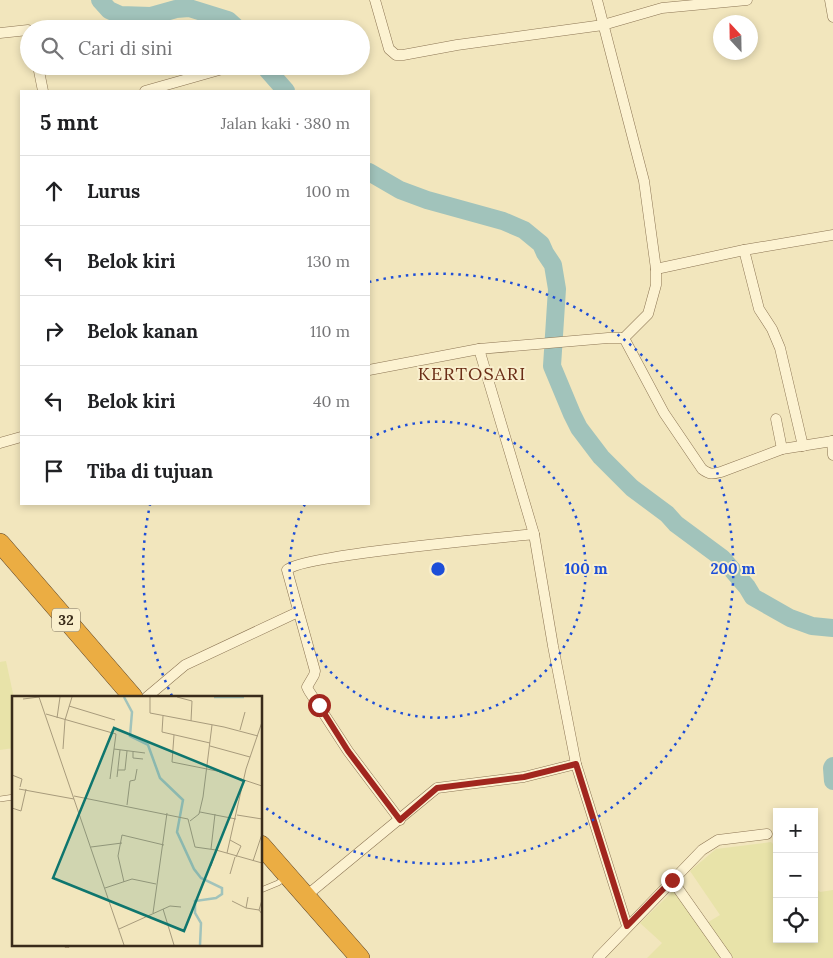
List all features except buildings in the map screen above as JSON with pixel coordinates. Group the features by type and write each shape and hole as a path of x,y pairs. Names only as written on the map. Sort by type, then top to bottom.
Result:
{"highway":[{"name":"32","path":"0,542 132,696"},
{"path":"262,845 360,958"}],"street":[{"path":"376,0 386,42 392,53 396,55 603,25 662,8 747,0"},
{"path":"370,370 479,349 624,338 648,314 656,285 656,269 644,180 596,0"},
{"path":"830,0 833,17"},
{"path":"0,33 20,30"},
{"path":"40,75 43,90"},
{"path":"162,89 205,75"},
{"path":"656,269 744,250 833,235"},
{"path":"744,250 759,309 772,329 780,348 803,446"},
{"path":"624,338 664,413 702,469 708,473 712,474 782,449 832,441 833,455"},
{"path":"479,349 534,534 576,764 627,926"},
{"path":"776,419 782,449"},
{"path":"0,443 20,436"},
{"path":"400,820 348,751 307,687 315,671 287,573 288,568 328,558 534,534"},
{"path":"148,696 185,665 298,612"},
{"path":"306,896 437,788 524,777 576,764"},
{"path":"598,958 702,850 718,840 767,834"},
{"path":"672,880 727,958"}],"lane":[{"path":"262,890 278,883 288,875"}],"shaded area":[{"path":"6,661 14,696 12,696 12,748 0,750 0,662"},
{"path":"771,842 773,844 773,943 818,943 818,890 820,892 833,890 833,958 647,958 662,943 640,923 673,891 700,927 720,915 690,871 716,849"}],"waterway":[{"path":"100,0 109,10 120,15 151,16 176,9 189,8 228,20"},
{"path":"272,75 285,90"},
{"path":"370,173 400,190 427,200 503,221 524,230 541,244 553,265 557,289 552,366 579,428 601,457 632,488 722,558 747,587 753,597 790,618 812,626 833,628"},
{"path":"833,766 833,781"}],"district":[{"name":"KERTOSARI","path":"472,373"}],"route":[{"path":"319,705 348,751 400,820 430,792 440,787 496,782 576,764 627,926 672,880"}]}
